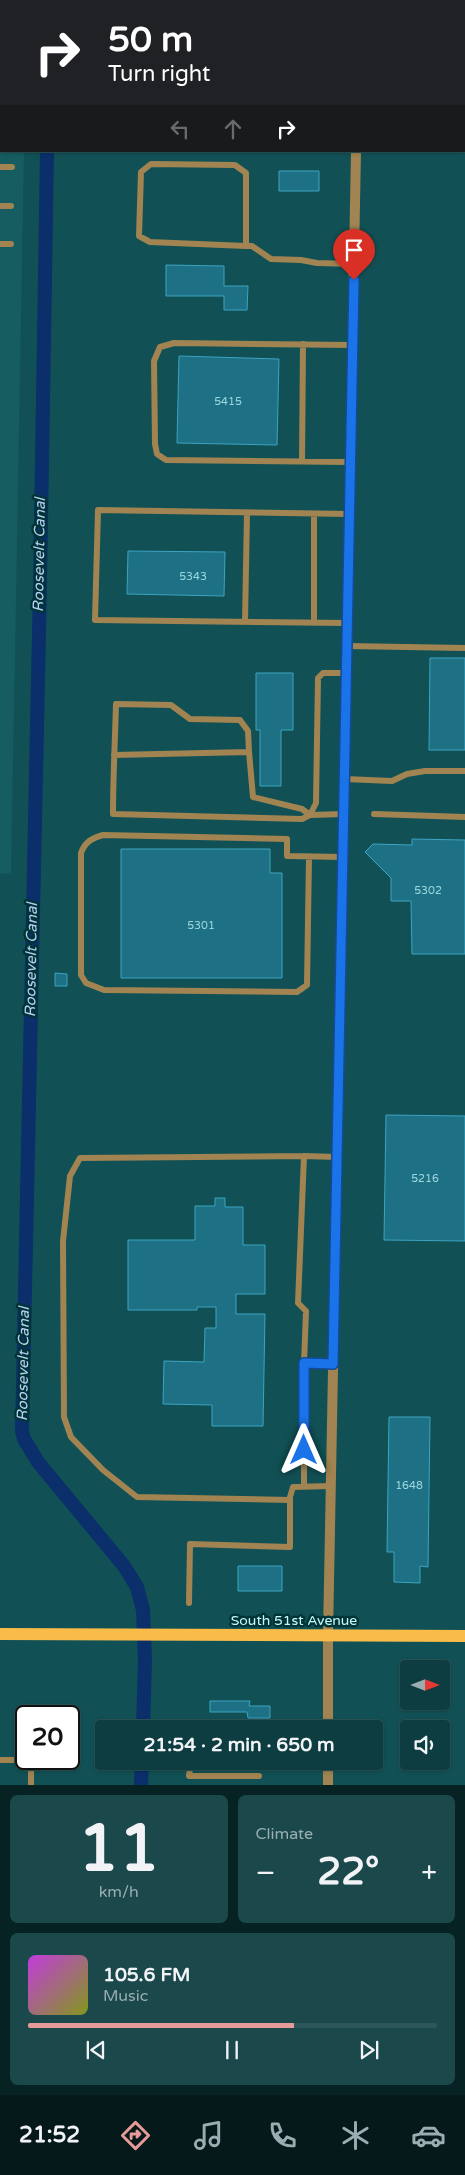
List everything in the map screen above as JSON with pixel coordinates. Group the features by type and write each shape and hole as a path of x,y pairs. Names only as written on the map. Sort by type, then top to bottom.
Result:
{"main road":[{"name":"South 51st Avenue","path":"0,1634 465,1636"}],"street":[{"path":"328,1720 328,1635 356,152"},
{"path":"328,1770 328,1785"}],"lane":[{"path":"246,246 246,174 235,165 151,164 141,172 139,236 150,242 246,246 252,246 271,258 317,263 354,264"},
{"path":"0,167 12,167"},
{"path":"0,206 10,206"},
{"path":"0,244 11,244"},
{"path":"350,462 166,460 158,454 155,444 154,361 160,347 174,343 352,345"},
{"path":"302,461 303,344"},
{"path":"348,623 95,620 98,510 349,514"},
{"path":"245,622 247,513"},
{"path":"314,514 314,623"},
{"path":"347,646 465,648"},
{"path":"310,815 316,803 318,678 324,673 347,673"},
{"path":"310,815 302,809 253,797 248,731 240,720 190,719 171,705 116,704 113,814 302,819 310,815 344,814"},
{"path":"114,755 249,752"},
{"path":"344,779 392,781 407,774 425,771 465,771"},
{"path":"374,814 465,817"},
{"path":"309,857 307,985 301,990 297,992 104,990 86,983 81,975 81,853 84,846 96,837 287,839 287,856 343,857"},
{"path":"304,1156 298,1303 306,1310 304,1486"},
{"path":"290,1500 137,1497 103,1470 71,1437 64,1417 63,1241 70,1176 80,1158 337,1156"},
{"path":"304,1363 333,1364"},
{"path":"189,1603 190,1544 290,1547 290,1500 293,1487 331,1486"},
{"path":"0,1760 31,1760 31,1785"},
{"path":"190,1770 189,1776 259,1776"}],"shaded area":[{"path":"0,152 24,152 11,874 0,873"}],"building":[{"path":"279,171 319,171 319,191 279,191"},
{"path":"166,265 224,266 224,286 248,286 247,310 224,310 224,296 166,296"},
{"path":"179,356 279,359 277,445 177,443"},
{"path":"128,551 225,552 224,596 127,594"},
{"path":"430,658 465,658 465,750 429,750"},
{"path":"256,673 293,673 293,730 281,730 281,786 260,786 260,730 256,730"},
{"path":"412,839 465,840 465,954 412,954 411,901 391,901 391,878 365,852 373,844 412,845"},
{"path":"121,849 270,849 270,873 282,873 282,978 121,978"},
{"path":"55,973 67,974 67,986 55,986"},
{"path":"386,1115 465,1116 465,1241 384,1240"},
{"path":"215,1198 225,1198 225,1207 243,1207 243,1245 265,1245 265,1294 236,1294 236,1314 265,1314 263,1426 212,1426 212,1405 163,1404 164,1361 204,1362 205,1328 216,1328 216,1307 197,1307 197,1310 128,1310 128,1240 195,1240 195,1206 215,1206"},
{"path":"389,1417 430,1417 428,1567 420,1566 420,1583 394,1582 394,1552 387,1552"},
{"path":"238,1566 282,1566 282,1591 238,1591"},
{"path":"210,1701 250,1701 249,1706 270,1706 270,1718 248,1718 247,1712 210,1712"}],"waterway":[{"name":"Roosevelt Canal","path":"47,152 22,1431 24,1439 38,1462 124,1566 137,1587 143,1610 145,1661 143,1720"},
{"name":"Roosevelt Canal","path":"141,1785 142,1770"}],"route":[{"path":"304,1450 304,1363 333,1364 354,280"}]}
